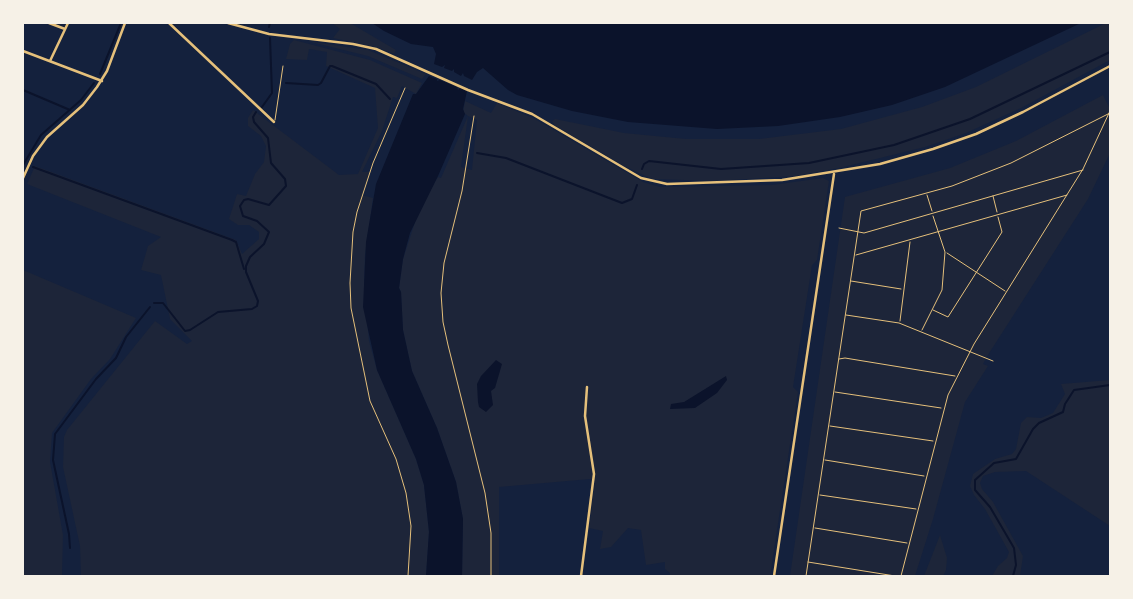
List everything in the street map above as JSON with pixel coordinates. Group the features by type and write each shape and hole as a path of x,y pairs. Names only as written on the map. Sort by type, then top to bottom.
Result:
{"street":[{"path":"49,23 65,29"},
{"path":"50,61 68,23"},
{"path":"23,178 33,156 47,137 83,104 102,80 125,23"},
{"path":"169,23 274,122"},
{"path":"228,23 269,34 366,47 532,114 623,168 650,181 667,184 753,182 834,173 914,155 967,137 1023,112 1110,66"},
{"path":"23,52 102,80"},
{"path":"774,576 834,173"},
{"path":"581,576 594,474 585,416 586,387"}],"lane":[{"path":"274,122 283,66"}],"path":[{"path":"405,88 361,197 353,232 351,308 370,401 396,459 406,493 411,526 408,576"},
{"path":"901,576 943,409 974,344 1083,169 1110,112"},
{"path":"806,576 861,211 952,186 1011,163 1110,112"},
{"path":"474,117 462,191 444,263 441,293 448,345 485,493 491,533 491,576"},
{"path":"839,228 864,233 1083,169"},
{"path":"922,332 942,290 945,252 927,193"},
{"path":"854,255 1067,195"},
{"path":"933,310 948,317 1002,232 993,196"},
{"path":"899,323 910,239"},
{"path":"945,252 1006,292"},
{"path":"850,281 904,289"},
{"path":"845,315 899,323 993,361"},
{"path":"839,359 958,376"},
{"path":"834,392 943,409"},
{"path":"829,426 935,442"},
{"path":"824,460 926,476"},
{"path":"818,494 918,510"},
{"path":"813,528 910,543"},
{"path":"808,562 895,576"}],"shaded area":[{"path":"332,23 350,23 396,50 394,54 376,47 333,38 340,29"},
{"path":"372,23 1081,23 945,87 892,105 840,117 778,126 717,129 628,122 572,111 517,95 483,68 472,80 463,73 461,76 454,72 454,69 452,71 444,68 445,65 442,67 434,64 436,54 433,47 411,44"},
{"path":"1110,23 1110,60 1021,108 966,133 925,147 795,176 715,181 652,179 624,166 554,125 552,121 555,119 624,133 686,139 759,139 841,129 922,107 976,87"},
{"path":"294,40 370,60 422,83 416,94 402,86 397,98 393,97 382,131 362,172 370,172 362,195 373,198 364,285 369,341 377,370 416,459 424,485 429,532 426,576 81,576 80,546 63,467 64,437 67,430 155,321 187,344 192,341 170,319 161,275 141,270 148,246 161,237 27,184 35,166 236,240 242,254 259,239 259,232 249,225 238,225 229,219 237,194 246,196 255,174 264,162 266,146 261,136 248,126 248,118 253,110 339,175 358,174 378,128 375,88 326,66 327,52 309,49 307,60 286,59 290,44"},
{"path":"307,41 368,50 426,74 422,79 368,56"},
{"path":"429,76 457,87 458,90 460,88 467,91 463,109 465,114 410,233 399,288 403,330 412,371 437,428 456,482 463,519 462,576 426,576 429,532 424,485 416,459 377,370 363,307 366,242 376,184 413,94 416,94"},
{"path":"1103,95 1110,109 1110,153 1088,199 986,358 983,364 988,366 965,402 915,576 790,576 845,197 950,168 1016,141"},
{"path":"465,101 491,113 497,103 535,119 643,182 660,187 772,185 823,178 829,181 817,260 812,265 793,387 798,392 770,576 670,576 665,569 665,562 646,565 641,530 628,528 611,547 600,549 603,531 589,528 595,481 590,479 499,487 499,576 462,576 463,519 456,482 437,428 412,371 403,330 399,288 403,259 416,219 438,177 441,178 468,116 463,112","holes":["468,116 477,120 472,170 461,167"]},
{"path":"23,270 136,318 110,359 91,379 52,433 50,462 63,535 62,576 23,576"},
{"path":"496,360 502,364 495,388 491,391 493,405 486,412 479,407 477,384"},
{"path":"726,376 727,380 717,393 695,408 670,409 671,404 684,402"},
{"path":"1110,380 1110,526 1026,471 995,472 983,476 980,483 982,489 993,502 1023,556 1020,576 992,576 1009,552 974,495 970,486 973,474 995,459 1012,454 1016,449 1021,423 1027,417 1041,418 1053,413 1065,394 1061,384"},
{"path":"940,535 947,558 946,570 943,576 924,576"}],"waterway":[{"path":"100,74 121,23"},
{"path":"269,27 270,23"},
{"path":"262,107 272,93 270,38"},
{"path":"642,169 649,161 721,169 809,163 894,145 970,119 1110,52"},
{"path":"286,83 318,85 332,66 376,84 390,99"},
{"path":"23,165 41,135 81,100 94,83"},
{"path":"23,90 70,110"},
{"path":"154,303 163,303 185,331 218,312 252,309 257,306 258,301 246,266 250,257 264,244 269,232 257,221 243,216 240,206 248,199 269,205 286,186 285,179 271,163 268,138 254,122 256,112"},
{"path":"477,153 506,158 622,203 632,199 637,185"},
{"path":"33,167 232,240 236,242 244,269"},
{"path":"70,548 53,460 55,434 96,379 116,358 126,337 150,307"},
{"path":"1013,576 1016,565 1014,548 990,507 975,490 975,480 994,463 1016,459 1033,429 1039,423 1063,412 1074,390 1110,385"}]}
